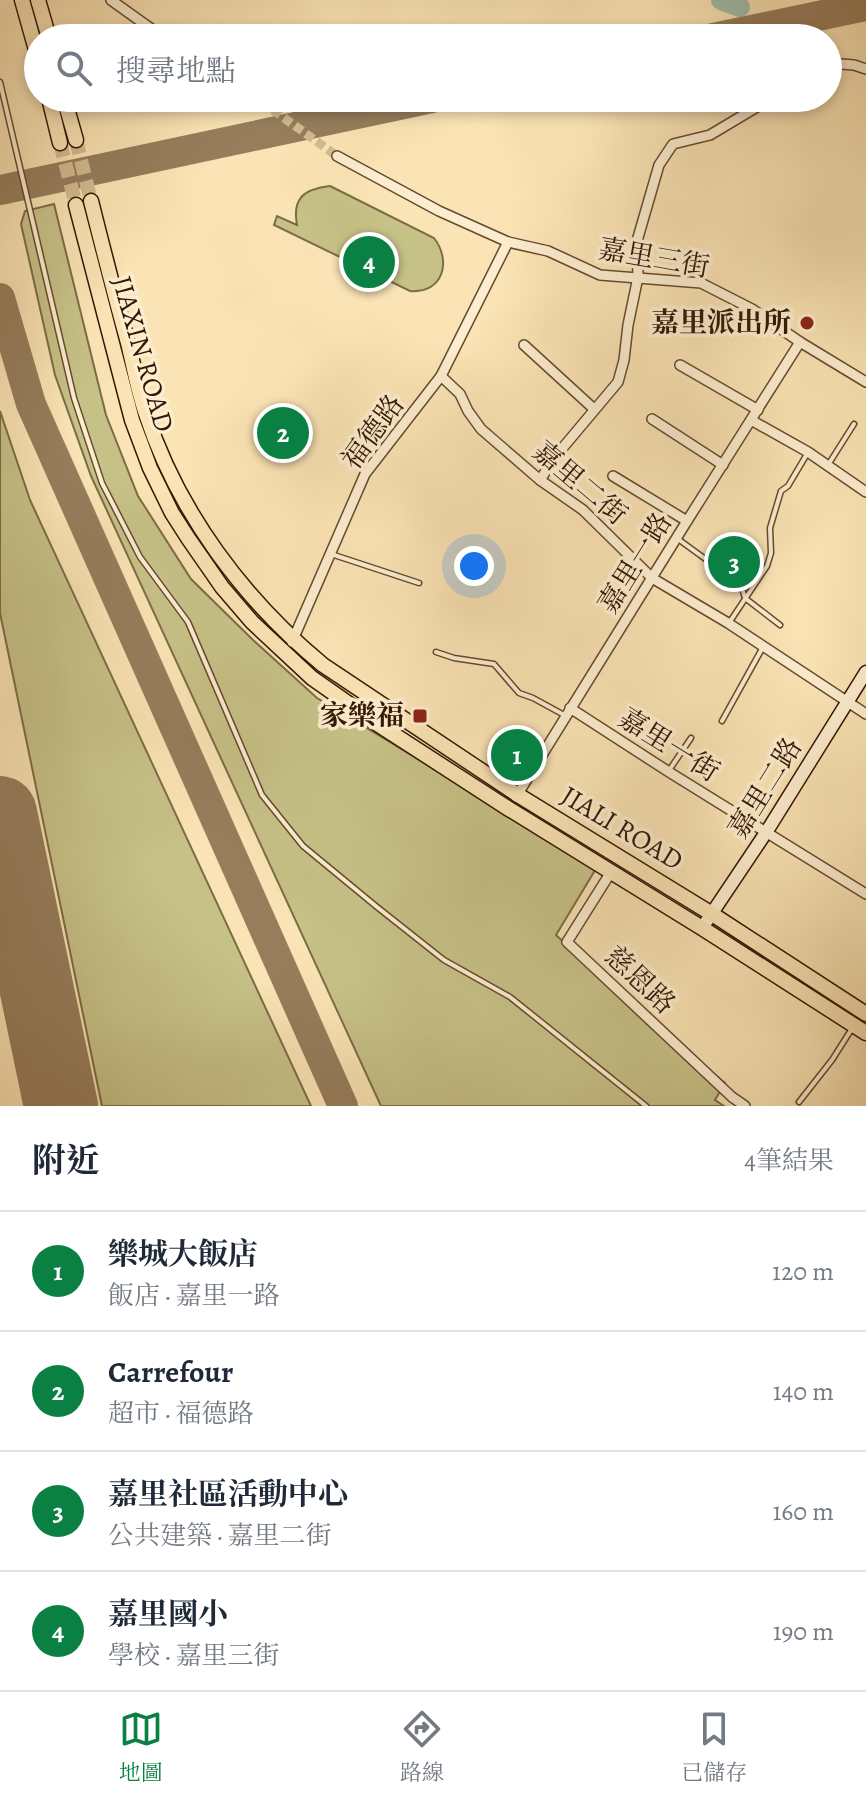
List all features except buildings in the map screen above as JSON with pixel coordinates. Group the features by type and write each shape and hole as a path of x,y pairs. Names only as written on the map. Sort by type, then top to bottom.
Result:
{"main road":[{"path":"22,0 29,24"},
{"path":"38,0 45,24"},
{"path":"52,112 60,143"},
{"path":"68,112 76,140"},
{"name":"JIAXIN ROAD","path":"91,201 146,414 167,469"},
{"name":"JIAXIN ROAD","path":"76,205 132,420 150,468 172,513"},
{"name":"JIALI ROAD","path":"167,469 213,547 246,590 293,641 333,672 518,795 712,914 866,1014"},
{"name":"JIALI ROAD","path":"172,513 222,587 252,622 312,678 509,809 860,1029"}],"street":[{"path":"111,0 144,24"},
{"path":"842,64 866,69"},
{"path":"540,480 555,457 618,382 638,277 637,241 659,165 673,144 710,135 749,112"},
{"name":"嘉里三街","path":"337,156 439,211 508,242 548,251 600,275 701,283 752,309 866,382"},
{"name":"福德路","path":"281,651 293,641 365,474 441,376 508,242"},
{"name":"嘉里一路","path":"509,809 800,342"},
{"path":"524,345 594,409"},
{"path":"680,365 758,410"},
{"name":"嘉里二街","path":"441,376 460,394 481,429 540,480 583,510 652,578 728,623 866,714"},
{"path":"652,419 723,465"},
{"path":"751,420 808,452 866,492"},
{"path":"613,476 687,521"},
{"name":"嘉里二路","path":"702,928 767,831 866,672"},
{"name":"嘉里一街","path":"568,712 866,894"},
{"name":"慈恩路","path":"611,872 567,942 745,1106"}],"lane":[{"path":"0,82 74,398 102,483 140,557 188,622 262,795 303,846 365,897 444,960 510,997 646,1106"},
{"path":"828,465 854,424"},
{"path":"728,623 767,566 771,553 770,528 781,491 788,486 808,452"},
{"path":"678,539 741,585 745,598 780,625"},
{"path":"331,554 419,583"},
{"path":"722,721 763,647"},
{"path":"436,652 494,664 519,693 568,712"},
{"path":"669,772 691,738"},
{"path":"799,1102 860,1029"}],"shaded area":[{"path":"330,186 434,238 443,266 437,282 421,291 410,291 274,225 277,216 297,225 296,208 302,196"},
{"path":"54,204 106,415 138,496 191,579 317,698 597,867 556,935 649,1021 725,1083 715,1100 724,1106 381,1106 91,476 55,375 21,224 25,211"},
{"path":"0,411 30,500 311,1106 102,1106 0,613"}],"waterway":[{"path":"721,0 740,7"}],"taxiway":[{"path":"780,24 866,6"},
{"path":"0,190 366,112"},
{"path":"0,298 31,404 343,1106"}],"runway":[{"path":"0,813 61,1106"}],"tunnel":[{"path":"276,112 337,156"},
{"path":"76,140 91,201"},
{"path":"60,143 76,205"}],"place":[{"name":"嘉里國小","path":"369,262"},
{"name":"嘉里派出所","path":"807,323"},
{"name":"Carrefour","path":"283,433"},
{"name":"嘉里社區活動中心","path":"734,562"},
{"name":"家樂福","path":"420,716"},
{"name":"樂城大飯店","path":"517,755"}]}
